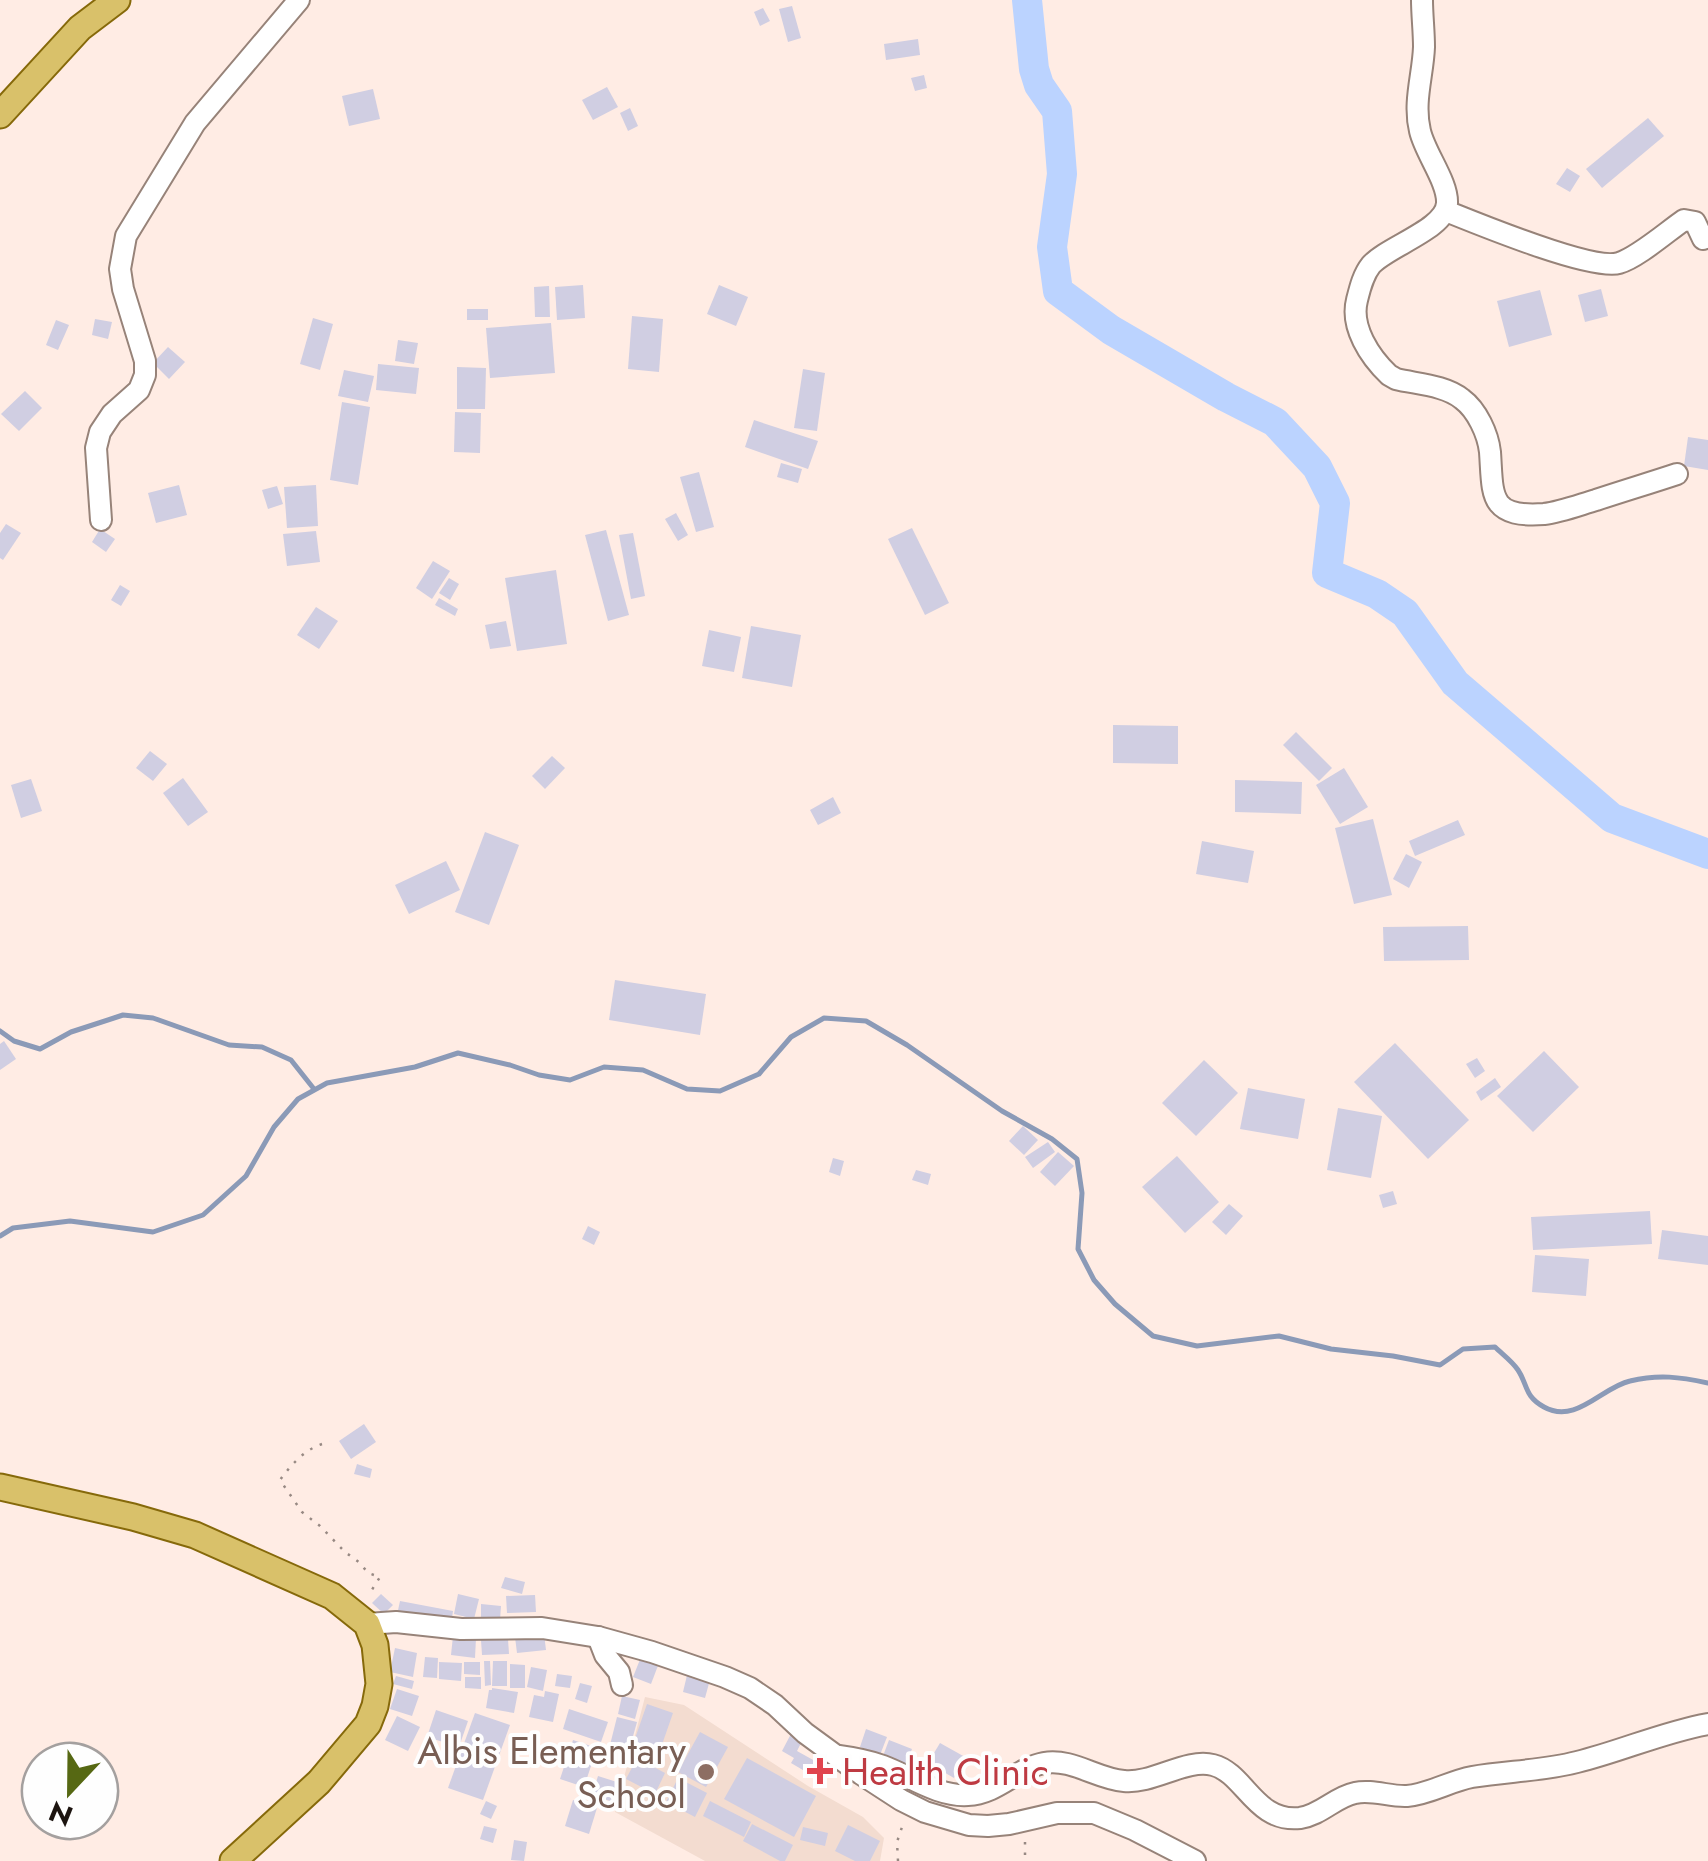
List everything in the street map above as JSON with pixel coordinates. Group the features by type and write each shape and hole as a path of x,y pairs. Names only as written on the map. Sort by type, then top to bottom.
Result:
{"main road":[{"path":"0,115 80,28 117,0"},
{"path":"0,1487 133,1516 194,1535 322,1591 361,1618 374,1645 380,1684 368,1724 319,1782 233,1861"}],"street":[{"path":"101,520 96,448 100,432 112,414 140,390 145,376 145,361 120,270 126,236 195,123 300,0"},
{"path":"1422,0 1424,49 1417,114 1420,134 1446,195 1446,210 1437,222 1380,256 1368,268 1355,307 1362,337 1389,375 1442,390 1466,402 1490,449 1490,482 1496,501 1510,511 1545,514 1677,474"},
{"path":"1446,210 1502,234 1603,264 1622,262 1684,220 1694,222 1703,239"},
{"path":"361,1618 461,1629 542,1628 598,1637 697,1667 750,1688 776,1705 805,1733 909,1805 953,1821 988,1826 1057,1813 1094,1813 1195,1861"},
{"path":"598,1637 605,1655 619,1672 622,1686"},
{"path":"839,1756 882,1766 950,1794 968,1796 995,1788 1032,1766 1050,1762 1126,1782 1208,1764 1225,1771 1261,1806 1292,1818 1314,1814 1348,1794 1420,1794 1470,1777 1578,1762 1679,1729 1708,1724"}],"path":[{"path":"322,1444 310,1448 280,1480 302,1512 368,1573 380,1578 361,1618"},
{"path":"898,1861 897,1842 909,1805"}],"shaded area":[{"name":"Albis Elementary School","path":"645,1697 684,1705 863,1817 884,1838 880,1861 705,1861 615,1812"}],"building":[{"path":"792,6 801,38 788,42 779,9"},
{"path":"763,8 770,21 760,26 754,12"},
{"path":"918,39 920,55 886,60 884,44"},
{"path":"924,75 927,88 915,91 911,78"},
{"path":"607,87 618,107 593,120 582,100"},
{"path":"373,89 380,119 349,126 342,96"},
{"path":"630,108 638,126 628,131 620,113"},
{"path":"1648,118 1664,136 1602,188 1586,169"},
{"path":"1567,168 1580,176 1570,192 1556,184"},
{"path":"583,285 585,318 557,320 555,287"},
{"path":"719,285 748,297 736,326 707,314"},
{"path":"549,286 550,317 535,317 534,287"},
{"path":"1601,289 1608,316 1585,322 1578,295"},
{"path":"1540,290 1552,335 1509,347 1497,301"},
{"path":"467,309 488,309 488,320 467,320"},
{"path":"632,316 663,319 659,372 628,369"},
{"path":"313,318 333,324 320,370 300,364"},
{"path":"95,319 112,322 108,339 92,335"},
{"path":"56,320 69,325 58,350 46,345"},
{"path":"551,323 555,373 490,378 486,328"},
{"path":"398,340 418,343 414,364 395,361"},
{"path":"168,347 185,362 169,379 153,363"},
{"path":"378,364 419,368 416,394 376,390"},
{"path":"457,367 486,368 485,409 457,409"},
{"path":"803,369 825,373 817,431 794,428"},
{"path":"344,370 374,376 368,402 338,396"},
{"path":"25,391 42,408 19,431 1,414"},
{"path":"342,402 370,407 358,485 330,480"},
{"path":"455,412 481,413 480,453 454,452"},
{"path":"754,420 818,441 808,469 745,447"},
{"path":"1688,437 1708,440 1708,470 1684,466"},
{"path":"781,463 802,469 798,483 777,477"},
{"path":"699,472 714,527 696,532 680,477"},
{"path":"179,485 187,515 156,523 148,493"},
{"path":"316,485 318,526 287,528 284,487"},
{"path":"277,486 283,504 268,509 262,490"},
{"path":"676,513 688,535 678,541 665,519"},
{"path":"6,524 21,533 3,560 0,533"},
{"path":"912,528 949,603 925,615 888,539"},
{"path":"100,529 115,539 106,552 92,542"},
{"path":"606,530 629,615 608,621 585,535"},
{"path":"316,531 320,562 287,566 283,534"},
{"path":"633,533 645,596 631,599 619,535"},
{"path":"433,561 450,571 432,599 416,588"},
{"path":"556,570 567,644 517,651 505,578"},
{"path":"449,578 459,584 450,600 439,593"},
{"path":"120,585 130,591 121,606 111,600"},
{"path":"439,598 458,609 455,616 435,605"},
{"path":"316,607 338,621 319,649 297,635"},
{"path":"506,621 511,646 490,649 485,625"},
{"path":"751,626 801,635 792,687 742,678"},
{"path":"709,630 741,637 734,672 702,666"},
{"path":"1113,725 1178,726 1178,764 1113,763"},
{"path":"1296,732 1332,768 1319,781 1283,745"},
{"path":"150,751 167,764 153,781 136,768"},
{"path":"552,756 565,768 545,789 532,776"},
{"path":"1344,768 1368,807 1340,824 1316,785"},
{"path":"183,778 208,812 188,826 163,793"},
{"path":"31,779 42,811 21,818 11,785"},
{"path":"1235,780 1302,782 1301,814 1235,812"},
{"path":"833,797 841,813 818,825 810,810"},
{"path":"1373,819 1392,895 1354,904 1335,828"},
{"path":"1458,820 1465,835 1415,856 1409,841"},
{"path":"485,832 519,845 489,925 455,912"},
{"path":"1202,841 1254,851 1248,883 1196,874"},
{"path":"1406,854 1422,862 1409,888 1393,879"},
{"path":"446,861 460,890 409,914 395,885"},
{"path":"1468,926 1469,960 1384,961 1383,927"},
{"path":"615,980 706,994 700,1035 609,1020"},
{"path":"4,1041 16,1059 0,1070 0,1044"},
{"path":"1395,1043 1469,1120 1428,1159 1354,1082"},
{"path":"1544,1051 1579,1087 1533,1132 1497,1096"},
{"path":"1477,1058 1485,1071 1475,1078 1466,1064"},
{"path":"1204,1060 1238,1093 1196,1136 1162,1103"},
{"path":"1495,1078 1501,1087 1481,1101 1476,1092"},
{"path":"1248,1088 1305,1099 1298,1139 1240,1129"},
{"path":"1338,1108 1382,1116 1371,1178 1327,1170"},
{"path":"1023,1126 1038,1140 1024,1155 1009,1141"},
{"path":"1048,1142 1055,1152 1033,1168 1025,1157"},
{"path":"1058,1152 1074,1166 1055,1186 1040,1172"},
{"path":"1177,1156 1219,1202 1185,1233 1142,1187"},
{"path":"833,1158 844,1161 840,1176 829,1172"},
{"path":"916,1170 931,1174 928,1185 912,1180"},
{"path":"1393,1191 1397,1204 1383,1208 1379,1195"},
{"path":"1229,1204 1243,1216 1226,1235 1212,1222"},
{"path":"1650,1211 1652,1244 1533,1250 1531,1217"},
{"path":"588,1226 600,1232 594,1245 582,1239"},
{"path":"1662,1230 1708,1236 1708,1265 1658,1259"},
{"path":"1535,1255 1589,1259 1586,1296 1532,1292"},
{"path":"364,1424 376,1442 351,1459 339,1441"},
{"path":"357,1464 372,1469 370,1478 354,1474"},
{"path":"505,1577 525,1582 522,1594 501,1588"},
{"path":"381,1594 393,1605 384,1614 372,1603"},
{"path":"458,1594 479,1599 474,1619 454,1614"},
{"path":"535,1595 536,1612 507,1613 506,1596"},
{"path":"400,1601 453,1611 451,1625 397,1615"},
{"path":"481,1604 501,1606 500,1620 481,1619"},
{"path":"544,1634 546,1650 517,1653 515,1637"},
{"path":"453,1636 476,1638 475,1658 451,1655"},
{"path":"508,1639 509,1654 482,1655 481,1640"},
{"path":"395,1648 417,1653 413,1677 390,1672"},
{"path":"425,1657 438,1658 437,1678 423,1677"},
{"path":"641,1657 659,1663 651,1684 633,1677"},
{"path":"484,1661 490,1661 491,1685 485,1686"},
{"path":"493,1661 507,1661 507,1686 492,1686"},
{"path":"439,1662 462,1663 461,1681 439,1679"},
{"path":"464,1662 480,1662 480,1675 464,1674"},
{"path":"510,1664 525,1665 525,1688 510,1688"},
{"path":"531,1667 547,1670 543,1691 527,1687"},
{"path":"688,1671 711,1676 705,1698 683,1692"},
{"path":"557,1674 572,1676 570,1688 555,1686"},
{"path":"396,1676 414,1681 412,1689 393,1684"},
{"path":"465,1677 481,1677 481,1689 465,1688"},
{"path":"580,1683 592,1686 587,1703 575,1699"},
{"path":"492,1688 518,1692 514,1713 486,1708"},
{"path":"397,1689 419,1696 412,1716 390,1709"},
{"path":"545,1691 559,1694 553,1722 529,1717 534,1695 544,1697"},
{"path":"622,1696 640,1700 635,1719 618,1714"},
{"path":"647,1704 673,1713 657,1759 631,1750"},
{"path":"569,1709 608,1722 601,1742 563,1729"},
{"path":"436,1710 468,1721 459,1747 427,1737"},
{"path":"475,1713 510,1725 483,1800 448,1788"},
{"path":"397,1716 420,1727 408,1751 385,1740"},
{"path":"617,1717 637,1722 628,1754 609,1749"},
{"path":"866,1729 887,1737 880,1755 860,1747"},
{"path":"700,1732 728,1747 706,1787 678,1772"},
{"path":"792,1732 803,1739 797,1751 815,1761 808,1773 791,1763 794,1758 782,1751"},
{"path":"573,1740 597,1748 584,1787 560,1779"},
{"path":"889,1740 912,1749 906,1764 883,1756"},
{"path":"940,1743 965,1757 954,1778 928,1763"},
{"path":"637,1758 665,1773 655,1794 626,1779"},
{"path":"747,1758 816,1796 794,1837 724,1799"},
{"path":"816,1762 829,1769 822,1780 810,1774"},
{"path":"598,1776 620,1783 613,1802 592,1795"},
{"path":"678,1778 707,1793 695,1817 666,1802"},
{"path":"573,1800 597,1808 589,1834 565,1826"},
{"path":"486,1801 497,1806 491,1819 480,1814"},
{"path":"710,1801 751,1822 744,1837 703,1816"},
{"path":"752,1824 793,1845 785,1861 743,1841"},
{"path":"848,1825 880,1841 870,1861 855,1861 835,1851"},
{"path":"484,1826 497,1829 493,1843 480,1839"},
{"path":"803,1827 828,1833 825,1846 800,1840"},
{"path":"514,1840 527,1842 524,1861 511,1860"}],"waterway":[{"path":"1027,0 1034,69 1039,85 1057,111 1062,174 1052,247 1058,291 1111,330 1275,422 1317,467 1335,503 1327,573 1377,594 1405,613 1455,683 1612,818 1708,854"},
{"path":"0,1031 14,1041 40,1049 71,1032 123,1015 153,1018 229,1045 262,1047 291,1060 314,1089"},
{"path":"0,1236 13,1228 70,1221 153,1232 203,1215 246,1176 274,1127 298,1099 327,1083 415,1067 458,1053 570,1080 604,1067 643,1070 687,1089 720,1091 759,1074 791,1037 824,1018 866,1021 1002,1111 1052,1139 1077,1159 1082,1193 1078,1249 1094,1280 1153,1336 1197,1346 1279,1336 1331,1349 1440,1365 1463,1349 1495,1347 1518,1370 1533,1399 1556,1411 1578,1408 1620,1385 1641,1379 1669,1377 1708,1383"}],"place":[{"name":"Health Clinic","path":"820,1771"},
{"name":"Albis Elementary School","path":"706,1772"}]}
